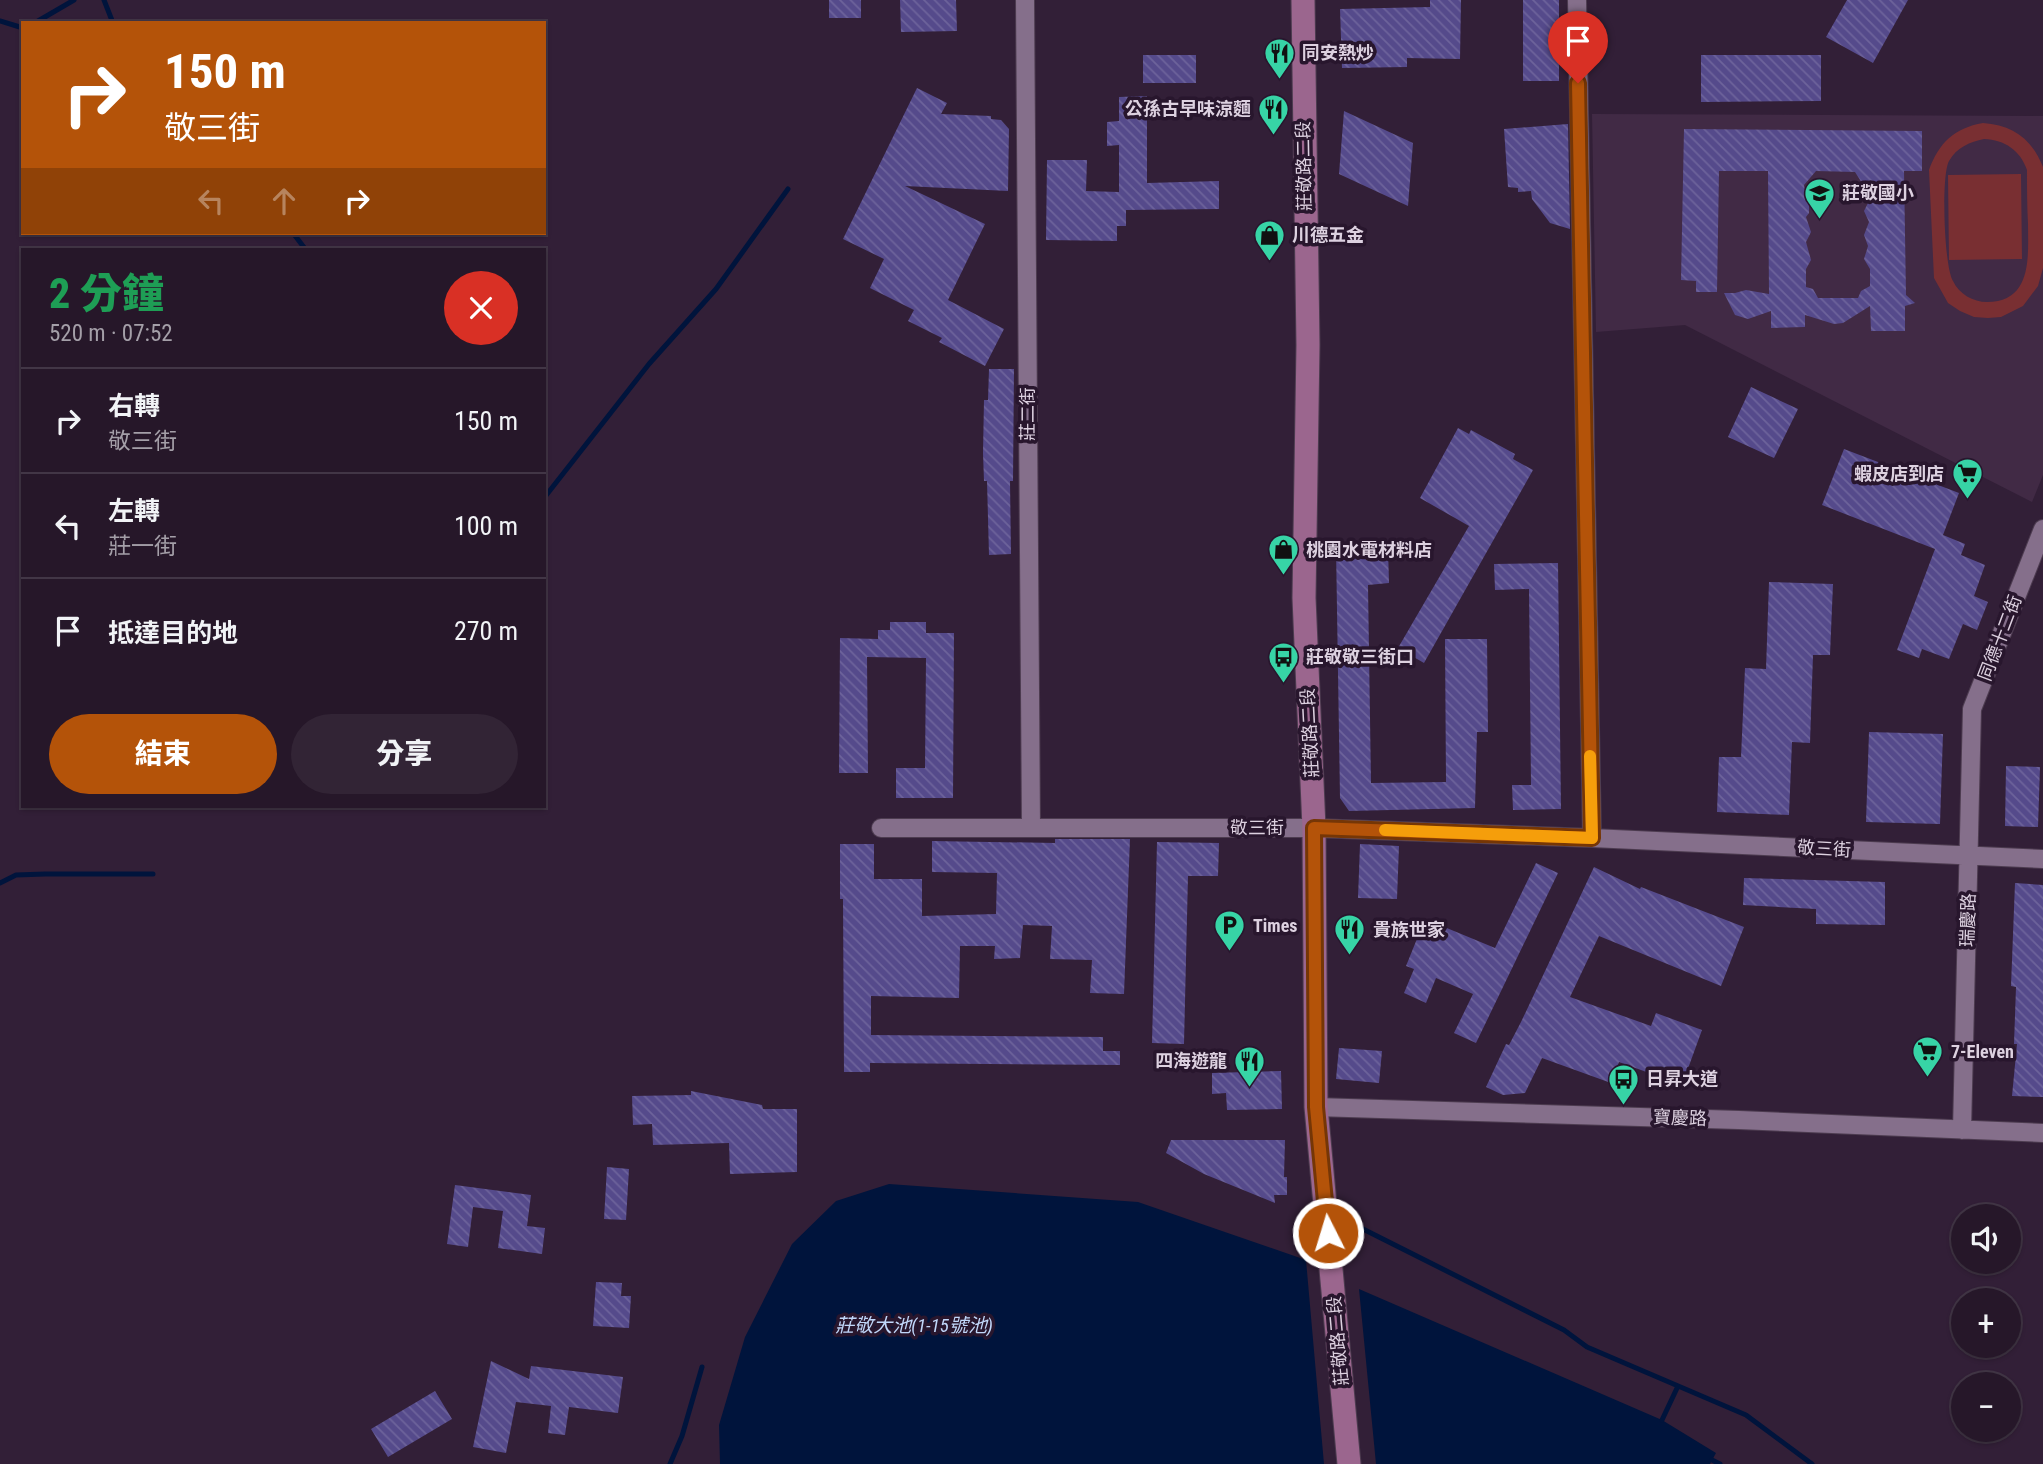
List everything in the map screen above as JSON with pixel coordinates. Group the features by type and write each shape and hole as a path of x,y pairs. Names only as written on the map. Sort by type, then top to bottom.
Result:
{"street":[{"name":"莊二街","path":"1025,0 1031,828"},
{"name":"莊敬路二段","path":"1303,0 1308,345 1304,598 1314,828 1316,1107 1349,1464"},
{"path":"1577,0 1592,838"},
{"name":"同德十二街","path":"1972,709 2043,529"},
{"name":"瑞慶路","path":"1962,1130 1972,709"},
{"name":"敬三街","path":"881,828 1314,828 2043,859"},
{"name":"寶慶路","path":"1316,1107 1739,1120 2043,1133"}],"shaded area":[{"name":"莊敬國小","path":"1592,114 2043,116 2043,475 2032,502 1685,325 1596,332"},
{"path":"1994,124 2012,130 2027,141 2043,167 2043,268 2038,286 2023,306 2001,317 1974,317 1960,311 1948,303 1934,278 1929,170 1949,138 1973,125","holes":["1984,139 2011,147 2027,170 2028,249 2025,275 2020,285 2013,294 2002,300 1987,302 1967,296 1953,281 1947,258 1944,201 1947,170 1952,156 1969,144"]},
{"path":"2021,174 2022,259 1949,260 1948,175"}],"water":[{"name":"莊敬大池(1-15號池)","path":"889,1184 1138,1202 1306,1260 1324,1464 720,1464 719,1425 745,1337 792,1244 836,1201"},
{"path":"1359,1289 1662,1420 1716,1453 1710,1464 1376,1464"}],"building":[{"path":"829,0 861,0 861,18 829,18"},
{"path":"900,0 956,0 957,31 901,32"},
{"path":"1430,0 1461,0 1460,59 1407,58 1407,67 1342,68 1340,9 1430,7"},
{"path":"1523,0 1559,0 1559,81 1523,81"},
{"path":"1847,0 1908,0 1873,63 1826,37"},
{"path":"1143,55 1196,55 1196,83 1143,83"},
{"path":"1701,55 1821,55 1821,101 1701,102"},
{"path":"917,88 947,103 941,114 991,116 991,119 1001,120 1009,129 1008,191 905,186 985,224 948,300 1004,329 985,366 939,342 942,338 908,321 914,310 870,288 884,259 843,239"},
{"path":"1147,96 1147,183 1219,181 1219,209 1126,210 1126,226 1117,226 1117,241 1046,240 1047,160 1087,160 1086,191 1119,192 1119,145 1107,146 1107,122 1119,121 1119,97"},
{"path":"1344,111 1413,143 1408,206 1339,174"},
{"path":"1568,124 1570,229 1550,223 1532,199 1531,191 1518,192 1518,188 1508,187 1504,129"},
{"path":"1684,129 1922,131 1922,171 1904,171 1906,295 1915,303 1905,306 1905,331 1871,331 1870,306 1843,323 1834,324 1805,315 1805,327 1771,328 1771,311 1748,319 1735,315 1724,293 1746,290 1769,294 1768,171 1719,171 1717,292 1696,292 1696,281 1681,280","holes":["1816,171 1855,172 1862,183 1868,184 1868,203 1864,211 1869,222 1864,235 1868,246 1864,259 1870,269 1870,286 1861,291 1858,298 1818,298 1813,289 1806,287 1806,269 1811,260 1806,242 1811,232 1806,217 1809,206 1804,185"]},
{"path":"989,369 1014,369 1013,481 1010,481 1011,554 989,555 987,481 984,481 983,453 984,400 988,400"},
{"path":"1751,387 1798,409 1774,458 1728,437"},
{"path":"1458,428 1469,434 1471,430 1515,454 1513,459 1533,470 1424,663 1398,648 1469,526 1420,498"},
{"path":"1844,449 1959,493 1943,535 1965,544 1961,555 1985,565 1974,596 1988,602 1977,630 1963,624 1949,659 1922,649 1919,658 1897,650 1935,549 1822,505"},
{"path":"1336,547 1388,548 1389,583 1368,585 1371,783 1446,782 1445,639 1487,639 1488,732 1477,732 1475,808 1349,811 1340,798"},
{"path":"1558,563 1561,809 1513,810 1512,785 1531,785 1529,589 1495,590 1494,564"},
{"path":"1769,582 1833,584 1830,655 1813,655 1810,743 1792,742 1789,815 1717,812 1719,757 1741,757 1745,668 1766,669"},
{"path":"890,622 926,622 926,633 954,633 953,798 896,798 896,768 925,768 926,658 867,657 868,773 839,773 840,638 878,639 878,630 890,630"},
{"path":"1869,732 1943,734 1940,824 1866,822"},
{"path":"2006,766 2040,767 2038,827 2005,826"},
{"path":"1055,839 1130,839 1124,994 1090,993 1092,960 1050,959 1052,926 1023,925 1020,958 994,959 995,946 960,946 959,998 871,996 871,1035 1103,1037 1103,1051 1120,1051 1120,1065 870,1063 870,1072 844,1072 840,844 874,844 874,879 922,879 922,916 996,914 997,873 932,872 932,841 1055,843"},
{"path":"1157,842 1219,843 1218,876 1188,876 1184,1044 1152,1043"},
{"path":"1360,844 1399,846 1397,899 1358,898"},
{"path":"1536,863 1558,873 1476,1043 1454,1033 1473,994 1436,978 1426,1003 1404,993 1414,969 1406,966 1425,919 1495,948"},
{"path":"1594,867 1640,889 1641,887 1744,927 1721,986 1599,936 1570,997 1651,1026 1656,1013 1702,1030 1682,1085 1619,1062 1611,1083 1542,1058 1525,1093 1503,1095 1486,1087 1506,1044 1509,1045 1521,1022"},
{"path":"1744,878 1885,882 1885,925 1816,924 1816,909 1743,905"},
{"path":"2015,883 2043,885 2043,1097 2012,1096 2017,1044 2014,1044 2016,987 2011,986"},
{"path":"1339,1048 1382,1051 1379,1083 1336,1079"},
{"path":"1281,1071 1282,1109 1227,1110 1226,1093 1212,1094 1212,1073"},
{"path":"691,1091 762,1105 763,1109 797,1109 797,1172 730,1174 729,1143 653,1145 652,1124 633,1125 632,1096 691,1095"},
{"path":"1171,1140 1285,1140 1284,1177 1287,1177 1287,1195 1274,1195 1275,1203 1204,1174 1166,1153"},
{"path":"607,1167 629,1169 626,1220 604,1219"},
{"path":"455,1185 531,1195 527,1226 545,1228 542,1254 498,1248 503,1211 473,1207 468,1247 447,1244"},
{"path":"596,1282 622,1283 621,1296 631,1296 629,1328 593,1326"},
{"path":"491,1361 529,1379 531,1366 623,1377 618,1413 569,1407 565,1435 548,1433 551,1406 516,1402 506,1453 473,1447"},
{"path":"435,1391 452,1419 388,1457 371,1429"}],"waterway":[{"path":"38,21 74,0"},
{"path":"104,0 112,21"},
{"path":"0,21 21,27"},
{"path":"546,495 649,364 716,289 788,189"},
{"path":"295,235 304,248"},
{"path":"0,883 16,875 153,874"},
{"path":"1349,1222 1564,1330 1587,1347 1746,1415 1812,1464"},
{"path":"670,1464 682,1436 702,1367"},
{"path":"1662,1420 1678,1386"},
{"path":"1712,1460 1720,1464"}],"slow traffic":[{"path":"1385,830 1592,838 1590,756"}],"place":[{"name":"同安熱炒","path":"1279,80"},
{"name":"公孫古早味涼麵","path":"1274,136"},
{"name":"莊敬國小","path":"1819,220"},
{"name":"川德五金","path":"1269,262"},
{"name":"蝦皮店到店","path":"1967,501"},
{"name":"桃園水電材料店","path":"1283,577"},
{"name":"莊敬敬三街口","path":"1283,684"},
{"name":"Times","path":"1230,953"},
{"name":"貴族世家","path":"1350,957"},
{"name":"7-Eleven","path":"1928,1079"},
{"name":"四海遊龍","path":"1250,1088"},
{"name":"日昇大道","path":"1623,1106"}],"route":[{"path":"1328,1233 1316,1107 1314,828 1592,838 1578,83"}]}
